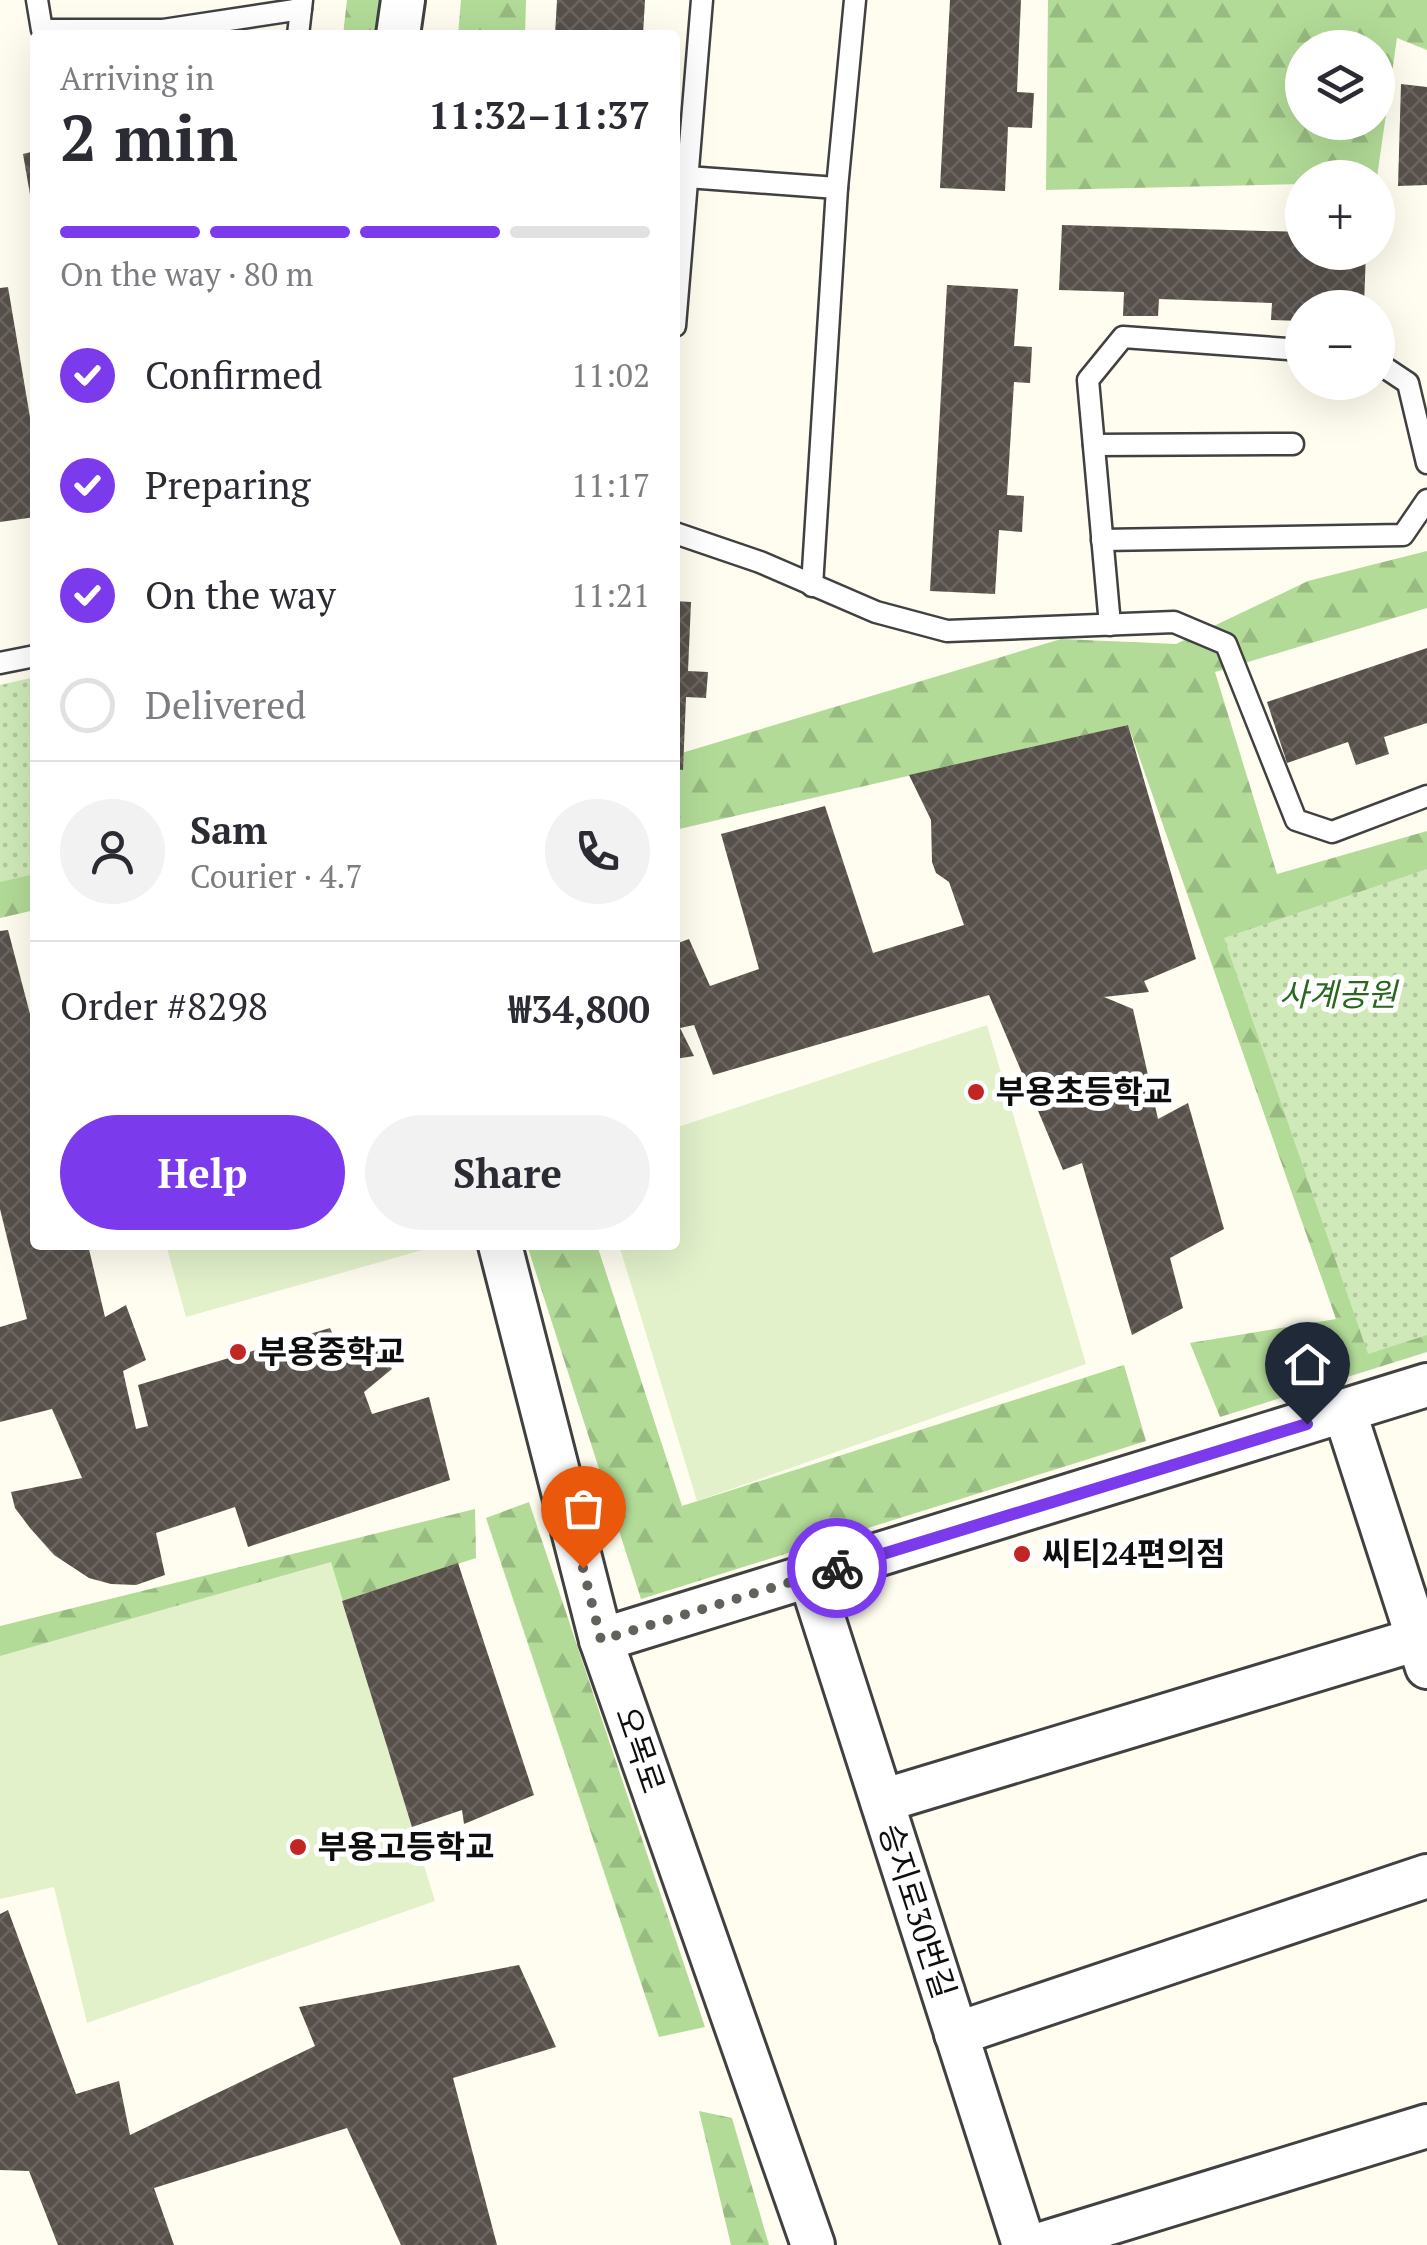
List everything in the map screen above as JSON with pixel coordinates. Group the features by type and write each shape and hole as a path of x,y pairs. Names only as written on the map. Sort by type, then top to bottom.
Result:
{"street":[{"path":"399,30 403,0"},
{"name":"오목로","path":"501,1250 601,1640 814,2245"},
{"path":"601,1640 1427,1385"},
{"path":"882,1800 1422,1653 1345,1413"},
{"name":"승지로30번길","path":"810,1576 1024,2245"},
{"path":"956,2034 1427,1876"},
{"path":"1038,2245 1427,2126"}],"lane":[{"path":"37,0 42,30 163,30 302,5 299,30"},
{"path":"680,269 702,0"},
{"path":"812,586 837,188 855,0"},
{"path":"688,178 837,188"},
{"path":"1110,625 1088,380 1123,337 1285,349"},
{"path":"1395,374 1408,383 1427,463"},
{"path":"1094,445 1294,444"},
{"path":"1102,540 1403,535 1427,500"},
{"path":"680,535 760,562 876,612 948,631 1174,622 1226,644 1296,820 1332,832 1427,796"},
{"path":"0,663 30,657"}],"green space":[{"path":"347,0 389,0 386,30 344,30"},
{"path":"461,0 526,0 525,30 458,30"},
{"path":"1048,0 1427,0 1427,50 1397,38 1395,52 1395,30 1285,30 1285,140 1382,140 1379,160 1285,160 1285,184 1046,190"},
{"path":"1427,551 1427,608 1215,672 1277,874 1427,831 1427,1352 1220,1417 1190,1343 1336,1319 1128,725 680,829 680,753 1061,639 1176,644 1308,581"},
{"path":"30,678 30,875 0,882 0,685"},
{"path":"30,865 30,911 0,918 0,873"},
{"name":"사계공원","path":"1427,869 1427,1335 1368,1354 1224,938"},
{"path":"987,1025 1086,1364 697,1501 621,1250 680,1250 680,1126"},
{"path":"167,1250 422,1250 186,1317"},
{"path":"529,1250 599,1250 682,1506 1124,1365 1146,1441 641,1599"},
{"path":"529,1502 705,2027 659,2037 486,1518"},
{"path":"475,1509 476,1558 0,1712 0,1626"},
{"path":"331,1562 435,1901 87,2023 54,1887 0,1899 0,1656"},
{"path":"699,2111 732,2118 769,2245 731,2245"}],"building":[{"path":"557,0 645,0 643,30 555,30"},
{"path":"950,0 1021,0 1017,92 1034,93 1032,128 1008,127 1005,191 940,188"},
{"path":"1401,84 1427,87 1427,185 1398,186"},
{"path":"30,152 30,195 23,154"},
{"path":"1062,225 1285,232 1285,270 1365,270 1365,290 1285,290 1285,320 1271,320 1272,303 1159,299 1158,316 1123,316 1124,292 1059,290"},
{"path":"947,285 1018,289 1014,346 1032,347 1030,383 1014,382 1007,495 1024,496 1022,532 999,530 995,594 930,591"},
{"path":"8,287 30,417 30,518 0,522 0,288"},
{"path":"680,601 691,602 688,671 708,672 706,698 686,697 683,770"},
{"path":"1427,648 1427,723 1384,737 1389,754 1356,765 1348,742 1287,763 1267,702"},
{"path":"1128,725 1196,959 1144,981 1149,992 1104,997 1133,1009 1158,1119 1188,1103 1224,1229 1170,1258 1183,1308 1132,1335 1082,1163 1063,1170 989,995 713,1075 694,1025 680,1028 680,942 689,939 710,986 759,969 721,834 825,806 873,953 964,925 949,882 936,873 931,820 909,775"},
{"path":"8,930 30,1014 30,1250 89,1250 105,1317 126,1305 146,1360 123,1371 136,1429 148,1426 138,1385 330,1328 340,1349 371,1339 392,1369 364,1392 372,1414 429,1397 450,1480 248,1547 235,1507 156,1533 165,1575 136,1585 89,1578 54,1555 30,1528 15,1508 11,1492 82,1478 52,1409 0,1422 0,1327 27,1319 0,1209 0,931"},
{"path":"680,1028 694,1056 680,1058"},
{"path":"458,1563 534,1795 464,1824 462,1810 412,1827 342,1601"},
{"path":"8,1910 76,2094 119,2081 130,2135 315,2046 299,2007 519,1965 556,2047 453,2078 497,2245 401,2245 347,2128 154,2188 174,2245 58,2245 29,2171 0,2170 0,1914"}],"way so far":[{"path":"583,1568 601,1640 837,1568"}],"place":[{"name":"부용초등학교","path":"976,1092"},
{"name":"부용중학교","path":"238,1352"},
{"name":"씨티24편의점","path":"1022,1554"},
{"name":"부용고등학교","path":"298,1847"}],"route":[{"path":"837,1568 1307,1424"}]}
